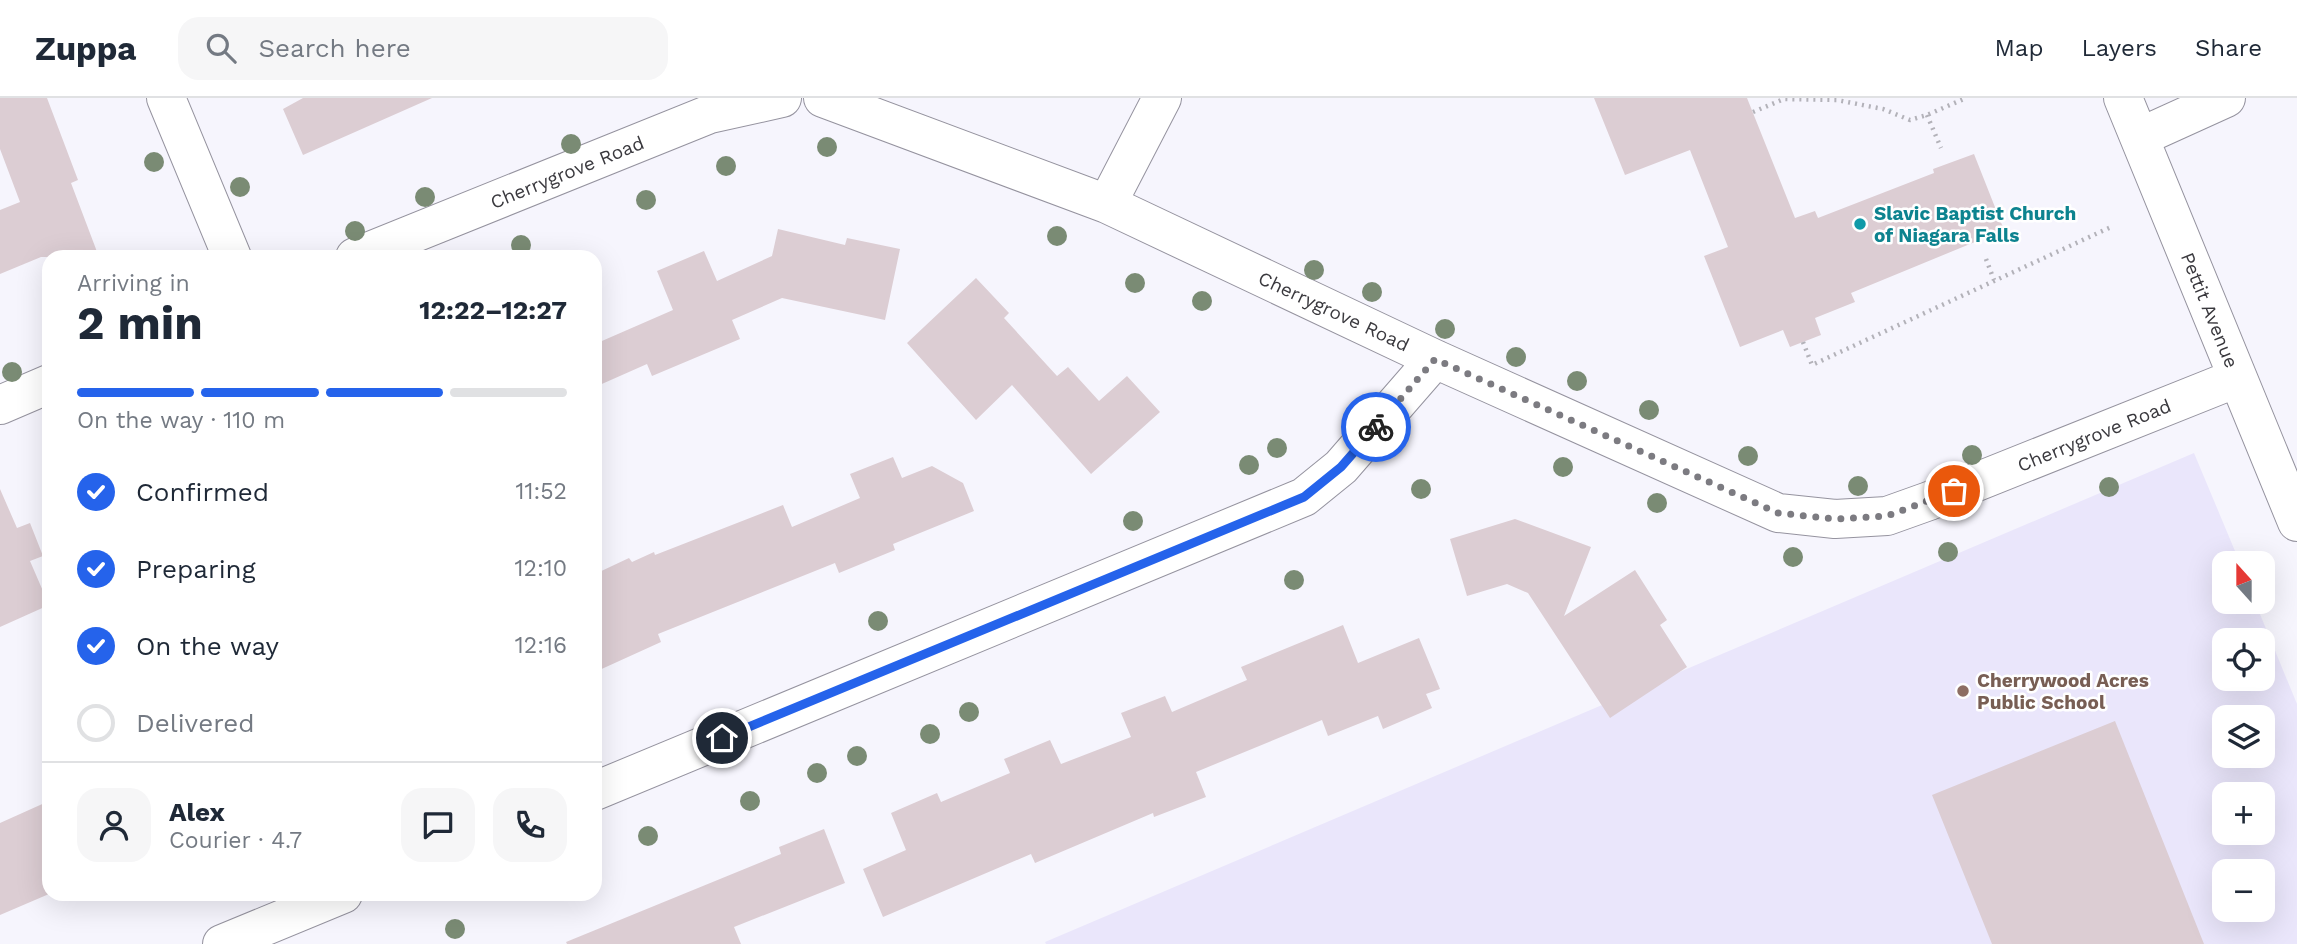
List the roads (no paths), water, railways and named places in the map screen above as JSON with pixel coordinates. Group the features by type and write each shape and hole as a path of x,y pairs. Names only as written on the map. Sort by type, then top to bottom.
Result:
{"street":[{"path":"166,98 229,250"},
{"name":"Cherrygrove Road","path":"372,250 710,114 782,98"},
{"name":"Cherrygrove Road","path":"823,98 1107,204 1435,359 1778,513 1835,519 1887,516 2237,378"},
{"path":"1107,204 1162,98"},
{"name":"Pettit Avenue","path":"2123,98 2297,522"},
{"path":"2140,137 2226,98"},
{"path":"602,788 1304,497 1341,467 1435,359"},
{"path":"0,404 42,387"},
{"path":"222,944 327,901"}],"place":[{"name":"Slavic Baptist Church of Niagara Falls","path":"1860,224"},
{"name":"Cherrywood Acres Public School","path":"1963,691"}]}
